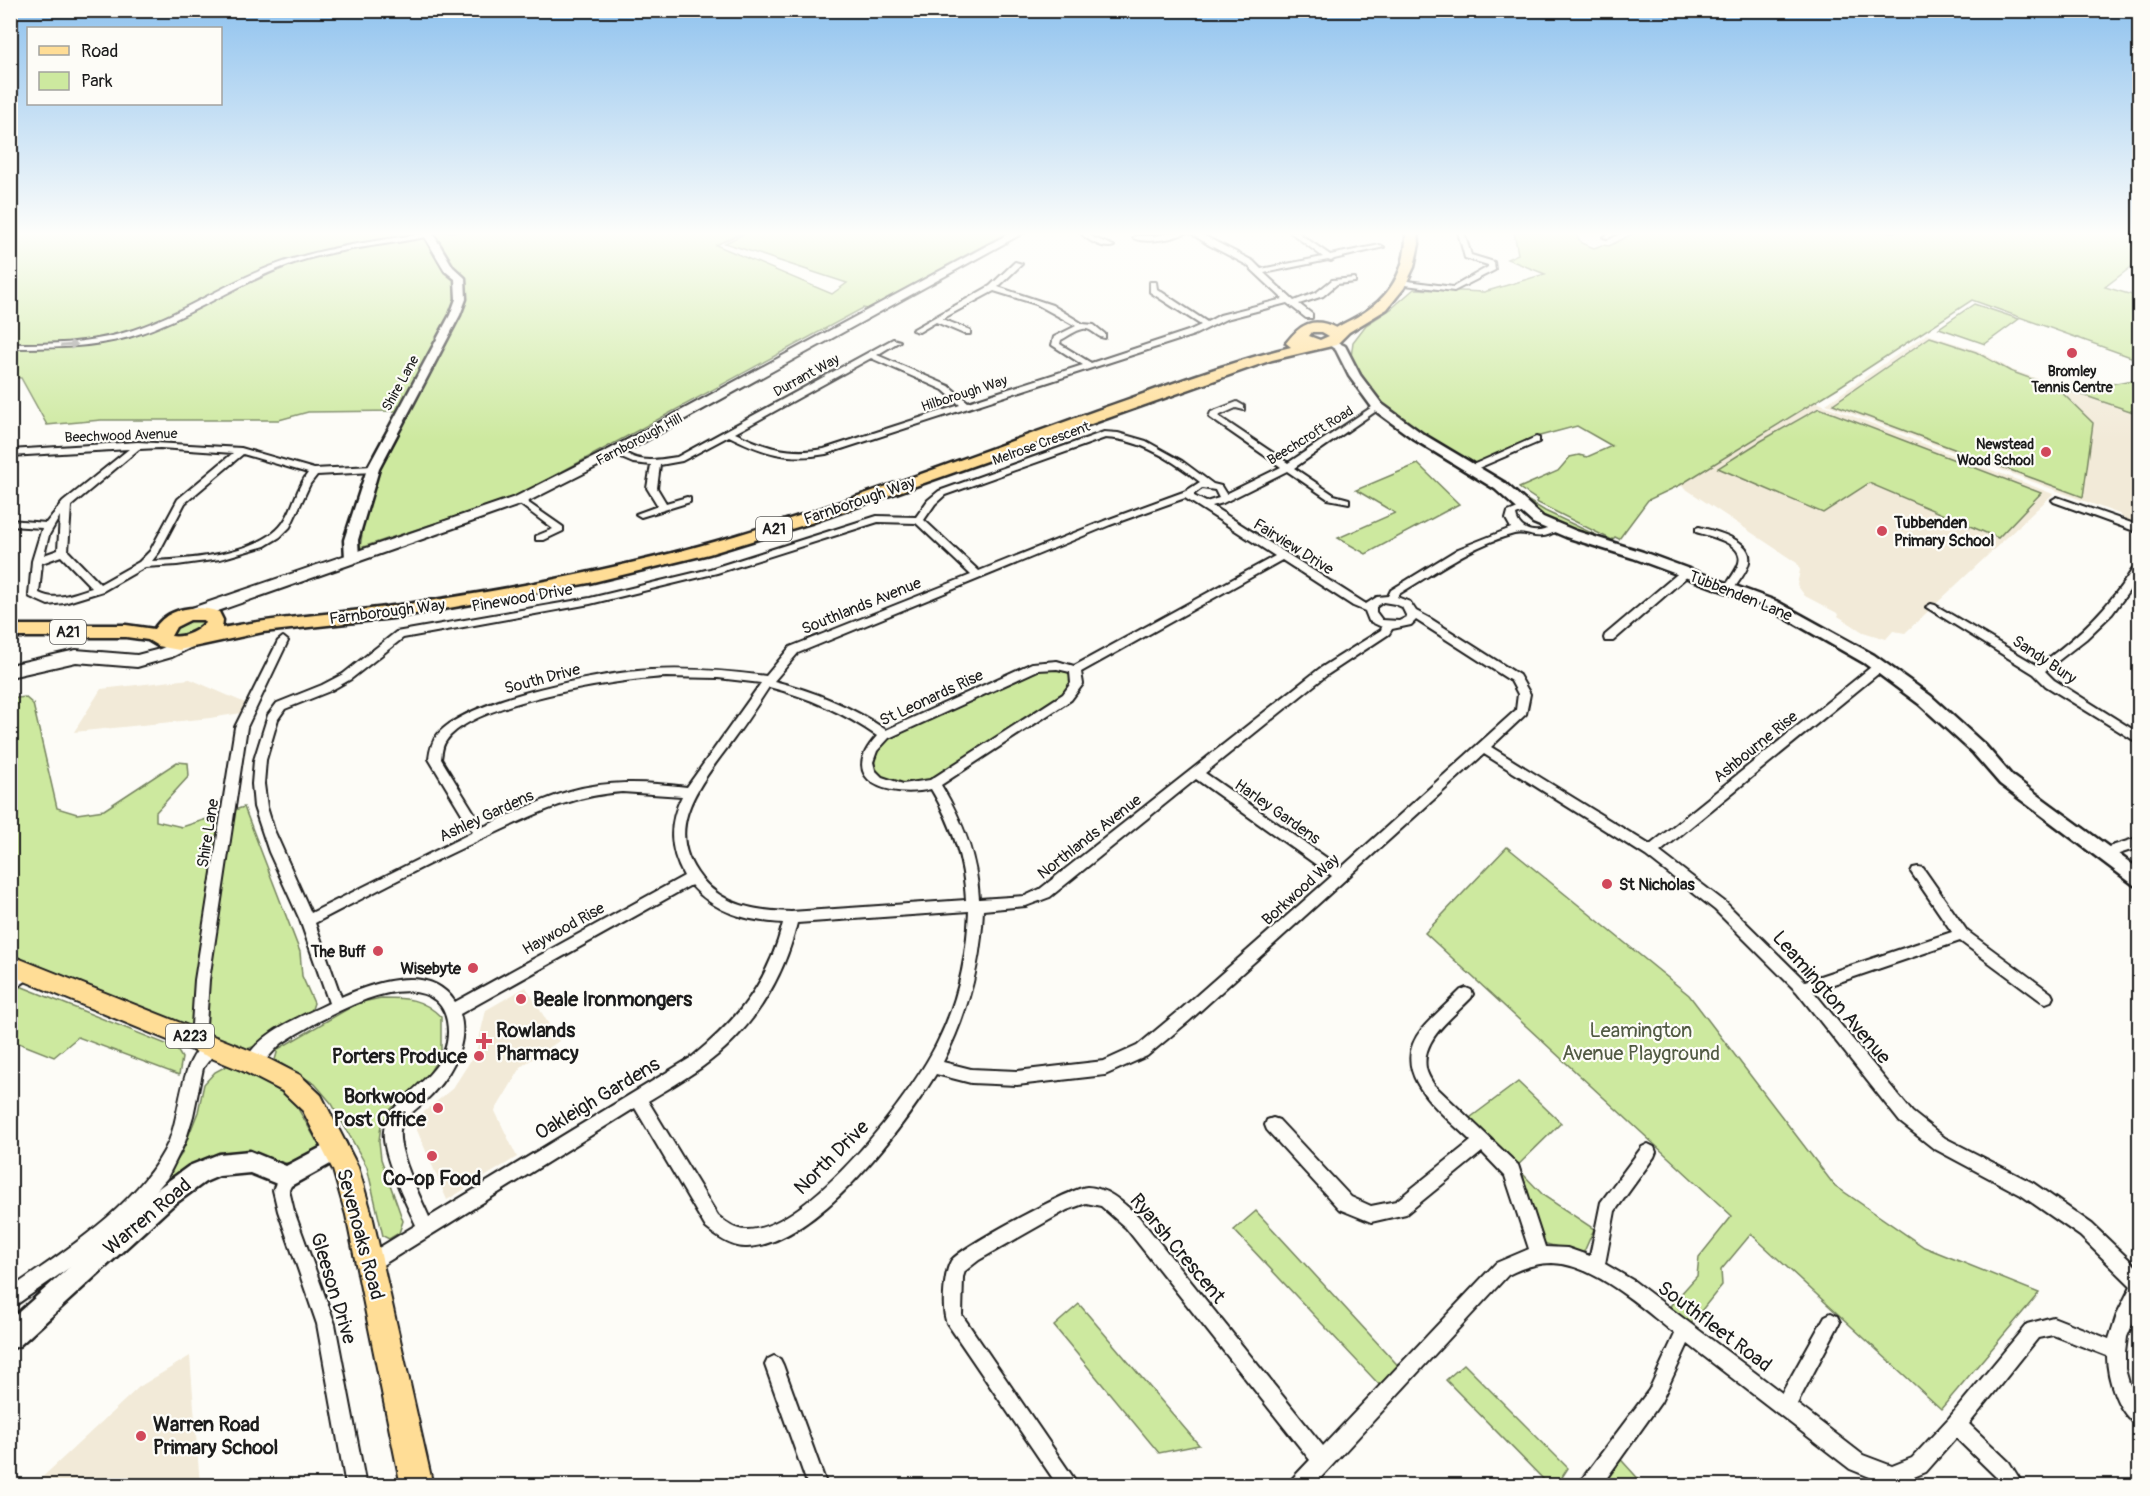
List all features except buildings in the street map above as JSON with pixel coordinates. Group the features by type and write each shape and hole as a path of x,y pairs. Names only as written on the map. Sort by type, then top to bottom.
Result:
{"highway":[{"path":"1320,327 1353,315 1373,302"},
{"name":"Farnborough Way","path":"163,640 192,640 263,626 393,612 498,596 599,575 712,547 833,510 1267,357 1329,340 1387,302"},
{"path":"1302,336 1308,341 1329,340 1331,330 1320,327"},
{"name":"Farnborough Way","path":"1267,357 1302,336 1306,329 1320,327"},
{"name":"Farnborough Way","path":"183,617 200,613 238,625 263,626"},
{"path":"163,640 163,630 183,617"},
{"name":"A21","path":"126,631 183,617"},
{"path":"192,640 210,630 213,618"},
{"name":"A21","path":"10,631 126,631 163,640"}],"main road":[{"name":"Farnborough Hill","path":"183,617 520,500 615,452 891,302"},
{"name":"Farnborough Hill","path":"213,618 237,599"},
{"path":"149,658 163,640"},
{"path":"10,671 48,660 76,656 127,661 149,658 166,653 192,640"},
{"name":"Sevenoaks Road","path":"16,975 203,1042 291,1083 307,1096 317,1110 337,1149 352,1189 417,1485"}],"street":[{"path":"10,346 88,344 114,338 141,330 201,302"},
{"name":"Shire Lane","path":"352,558 351,540 373,469 460,302"},
{"path":"916,330 968,302"},
{"path":"1041,302 1061,310 1081,326 1090,327 1102,336"},
{"path":"1172,302 1206,325"},
{"path":"1290,302 1309,316"},
{"name":"Hilborough Way","path":"729,433 771,452 803,455 834,449 1191,333 1223,317 1290,302"},
{"path":"936,319 967,332"},
{"path":"1081,326 1057,339 1056,345 1090,366"},
{"name":"Tubbenden Lane","path":"1329,340 1341,348 1354,376 1378,407 1419,437 1473,467 1500,486 1538,520 1555,528 1730,588 1783,610 1880,666 1924,700 1979,749 2006,780 2139,880"},
{"name":"Durrant Way","path":"656,463 684,457 896,341"},
{"path":"871,355 946,388 967,406"},
{"path":"1241,408 1237,405 1214,414 1213,417 1331,497 1346,501"},
{"name":"Beechcroft Road","path":"1205,505 1220,501 1223,497 1287,468 1378,407"},
{"name":"Melrose Crescent","path":"919,520 931,502 942,493 1104,435 1119,434 1141,441 1209,485 1218,488 1223,497"},
{"path":"1473,467 1536,440"},
{"name":"Beechwood Avenue","path":"10,453 160,444 241,451 314,472 373,469"},
{"path":"138,446 66,506 49,526 37,561 34,595 48,602 64,600 99,589 143,564 154,552 181,501 241,451"},
{"path":"615,452 636,461 656,463 652,488 664,507"},
{"path":"143,564 201,561 274,537 286,527 305,481 314,472"},
{"name":"Southlands Avenue","path":"692,878 680,854 676,837 680,815 690,792 768,682 794,650 977,575 1189,493 1200,485 1209,485"},
{"name":"Fairview Drive","path":"1189,493 1190,498 1205,505 1282,556 1369,609"},
{"path":"520,500 560,529 540,538"},
{"path":"641,514 687,500"},
{"path":"2057,500 2139,530"},
{"path":"66,506 63,552 99,589"},
{"path":"1516,529 1511,514 1526,508"},
{"name":"Pinewood Drive","path":"337,1006 307,921 266,827 257,795 258,768 263,744 276,711 291,701 318,692 350,676 374,657 382,646 400,635 590,602 722,568 877,519 919,520"},
{"path":"919,520 977,575"},
{"path":"10,523 49,526"},
{"path":"1391,599 1395,592 1462,551 1516,529 1538,535 1549,533 1555,528"},
{"path":"1699,530 1726,538 1739,546 1745,555 1745,561 1730,588"},
{"path":"37,561 63,552"},
{"path":"1075,670 1282,556"},
{"path":"2038,671 2079,642 2115,604 2139,566"},
{"path":"1608,638 1686,572"},
{"path":"1391,599 1405,604 1413,614 1412,618 1403,625 1388,626 1374,619 1369,609 1375,601 1391,599"},
{"name":"Sandy Bury","path":"1931,607 2038,671 2050,683 2139,740"},
{"name":"Borkwood Way","path":"933,1066 971,1076 1017,1078 1105,1068 1143,1051 1184,1017 1522,711 1524,694 1515,678 1413,614"},
{"name":"Northlands Avenue","path":"692,878 712,898 734,910 760,917 791,918 1026,901 1045,892 1323,672 1384,632 1388,626"},
{"name":"Shire Lane","path":"203,1042 199,1025 204,969 241,727 283,641"},
{"name":"St Leonards Rise","path":"1056,665 1075,670 1077,684 1067,697 934,784 918,790 902,790 887,786 873,778 868,768 867,756 874,744 885,735 1036,666 1056,665"},
{"name":"Ashbourne Rise","path":"1651,852 1880,666"},
{"name":"South Drive","path":"481,834 435,759 436,746 445,734 462,722 544,692 632,675 716,673 768,682 798,691 836,705 885,735"},
{"name":"Leamington Avenue","path":"1483,748 1651,852 1719,906 1802,988 1906,1117 1939,1143 2026,1189 2086,1230 2139,1282"},
{"name":"Harley Gardens","path":"1196,773 1341,875"},
{"name":"North Drive","path":"638,1099 712,1222 728,1234 747,1239 767,1236 787,1227 841,1183 892,1126 933,1066 960,1007 975,946 975,906 968,857 956,819 934,784"},
{"name":"Ashley Gardens","path":"307,921 481,834 535,809 580,793 624,787 663,788 690,792"},
{"path":"2104,854 2139,842"},
{"path":"1918,872 1962,935 2046,997"},
{"name":"Haywood Rise","path":"452,1011 692,878"},
{"name":"Oakleigh Gardens","path":"370,1263 697,1062 735,1029 765,989 785,946 791,918"},
{"path":"1802,988 1962,935"},
{"path":"252,1063 277,1039 337,1006 379,989 415,986 441,996 452,1011 455,1024 455,1036 446,1064 424,1093 402,1112 395,1121 392,1132 398,1160 426,1230"},
{"path":"1466,994 1426,1035 1418,1051 1418,1071 1430,1090 1512,1171 1539,1254"},
{"name":"Warren Road","path":"11,1297 83,1248 134,1203 161,1172 180,1133 203,1042"},
{"path":"1273,1125 1345,1203 1371,1214 1400,1208 1482,1142"},
{"path":"287,1177 337,1149"},
{"path":"1596,1267 1607,1208 1648,1152"},
{"name":"Warren Road","path":"10,1337 164,1198 197,1174 219,1165 250,1162 287,1177"},
{"name":"Gleeson Drive","path":"287,1177 281,1190 286,1211 326,1324 356,1485"},
{"name":"Ryarsh Crescent","path":"1070,1485 953,1317 954,1277 958,1265 973,1254 1062,1204 1086,1195 1106,1199 1133,1223 1323,1461"},
{"name":"Southfleet Road","path":"1299,1485 1502,1269 1520,1259 1539,1254 1568,1256 1596,1267 1628,1287 1857,1462 1892,1476 1919,1465 1956,1425 2033,1330 2053,1326 2116,1351"},
{"path":"2139,1287 2124,1314 2114,1368 2119,1386 2139,1417"},
{"path":"1785,1407 1832,1322"},
{"path":"1589,1485 1655,1396 1685,1331"},
{"path":"774,1365 818,1485"},
{"path":"1956,1425 2002,1469 2015,1485"}],"shaded area":[{"name":"Newstead Wood School","path":"1927,334 1979,351 2012,370 2139,414 2139,525 2126,520 2119,514 1826,404"},
{"name":"Tubbenden Primary School","path":"1811,400 2053,494 1905,633 1893,631 1886,639 1863,632 1838,616 1839,614 1805,596 1797,585 1800,570 1797,563 1680,485"},
{"path":"190,679 252,706 248,712 210,718 74,732 101,689"},
{"path":"526,987 559,1041 522,1066 495,1111 517,1157 447,1200 413,1121 453,1088 476,1052 486,1010"},
{"name":"Warren Road Primary School","path":"190,1356 200,1485 34,1485 139,1387"}],"green space":[{"path":"10,302 456,302 450,317 398,411 308,412 279,420 101,420 47,425 21,378 11,377"},
{"path":"463,302 881,302 868,309 863,308 517,496 360,548 365,514 380,468 460,312"},
{"path":"1399,302 1969,302 1839,387 1680,485 1648,500 1619,539 1615,537 1612,540 1536,502 1537,500 1519,488 1558,471 1570,457 1579,455 1587,457 1612,446 1577,426 1536,437 1474,464 1400,422 1377,400 1351,357 1353,342 1366,325"},
{"path":"1977,302 2139,302 2139,360"},
{"path":"1974,304 2019,319 1985,344 1939,328"},
{"name":"Newstead Wood School","path":"1930,337 1976,352 2010,371 2057,388 2093,423 2083,497 1833,404"},
{"path":"2139,379 2139,414 2071,391"},
{"path":"1819,408 2041,493 1998,538 1869,483 1823,513 1718,468"},
{"path":"1418,464 1459,504 1366,554 1338,538 1395,513 1356,490"},
{"path":"1509,489 1545,511 1604,539 1590,538 1565,529 1541,515"},
{"path":"188,619 203,619 206,624 192,636 171,637 171,630"},
{"path":"1056,669 1069,673 1071,683 1063,694 942,775 919,784 905,785 883,777 877,770 875,761 879,750 890,737 1038,670"},
{"path":"25,697 33,704 57,808 77,814 104,810 177,762 188,763 189,776 156,812 156,821 182,827 244,807 300,952 302,976 314,1003 311,1012 268,1034 255,1046 245,1050 11,957 11,699"},
{"name":"Leamington Avenue Playground","path":"1507,847 1689,995 1834,1185 1924,1247 2039,1293 1941,1409 1751,1234 1721,1270 1722,1285 1685,1331 1663,1314 1697,1276 1699,1257 1732,1216 1425,933"},
{"path":"10,982 176,1048 182,1058 179,1075 78,1037 54,1057 11,1040"},
{"path":"381,998 414,1000 427,1006 441,1017 441,1053 427,1077 391,1109 381,1125 379,1141 381,1159 403,1221 399,1233 389,1239 383,1236 367,1167 332,1104 315,1084 275,1060 278,1049 358,1003"},
{"path":"228,1065 264,1081 293,1100 320,1147 297,1161 289,1163 246,1152 146,1201 181,1155 198,1112 204,1084 215,1072"},
{"path":"1518,1082 1561,1123 1512,1171 1463,1123"},
{"path":"1522,1173 1544,1196 1594,1229 1583,1254 1543,1243"},
{"path":"1256,1211 1405,1373 1387,1393 1234,1230"},
{"path":"1079,1304 1199,1445 1159,1453 1054,1326"},
{"path":"1464,1364 1568,1468 1557,1485 1549,1485 1446,1380"},
{"path":"1614,1452 1644,1485 1596,1485"}],"place":[{"name":"Bromley Tennis Centre","path":"2072,353"},
{"name":"Newstead Wood School","path":"2046,452"},
{"name":"Tubbenden Primary School","path":"1882,531"},
{"name":"St Nicholas","path":"1607,884"},
{"name":"The Buff","path":"378,951"},
{"name":"Wisebyte","path":"473,968"},
{"name":"Beale Ironmongers","path":"521,999"},
{"name":"Rowlands Pharmacy","path":"484,1041"},
{"name":"Porters Produce","path":"479,1056"},
{"name":"Borkwood Post Office","path":"438,1108"},
{"name":"Co-op Food","path":"432,1156"},
{"name":"Warren Road Primary School","path":"141,1436"}]}
